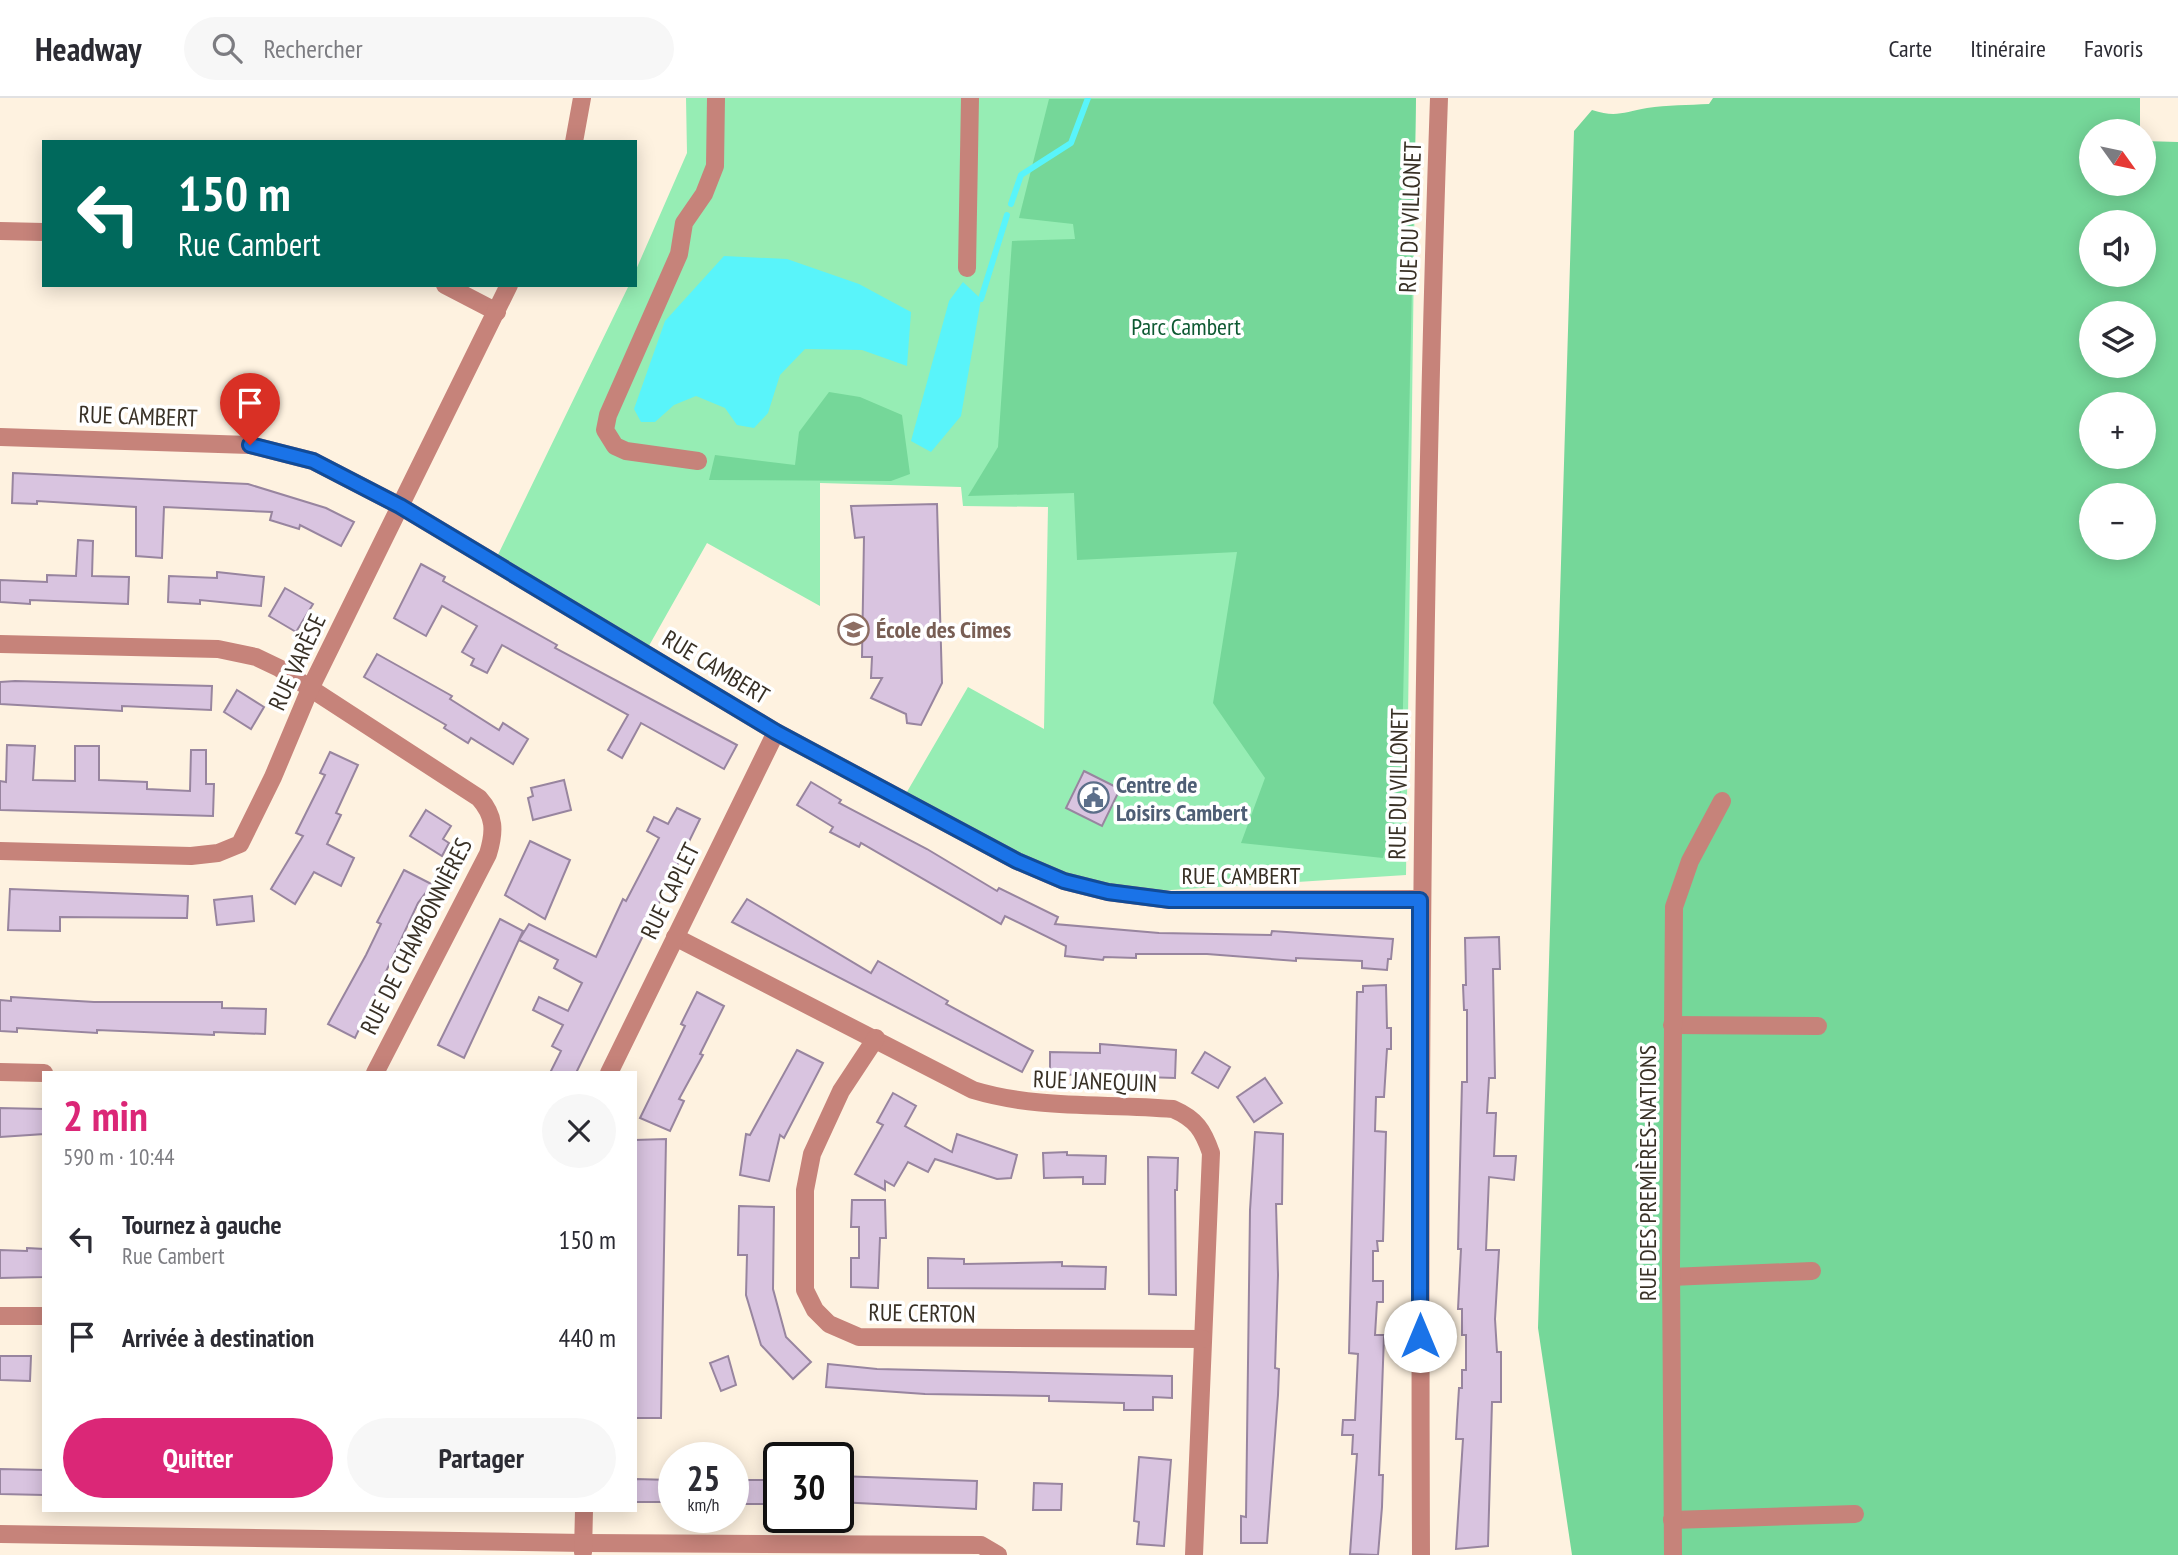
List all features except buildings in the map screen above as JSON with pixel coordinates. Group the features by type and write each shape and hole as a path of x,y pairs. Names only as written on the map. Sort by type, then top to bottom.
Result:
{"street":[{"path":"574,140 582,98"},
{"path":"698,461 626,451 615,446 605,430 608,415 679,254 684,223 704,194 715,166 716,98"},
{"path":"967,268 970,98"},
{"name":"RUE DU VILLONET","path":"1421,1555 1420,900 1428,432 1439,98"},
{"path":"0,231 42,232"},
{"path":"449,287 497,312"},
{"name":"RUE VARÈSE","path":"0,851 191,856 218,853 240,844 273,777 310,689 508,287"},
{"name":"RUE CAMBERT","path":"0,437 250,445 313,461 400,506 776,732 1017,861 1075,884 1108,892 1170,900 1420,900"},
{"name":"RUE DE CHAMBONNIÈRES","path":"0,644 218,649 256,657 279,668 479,798 489,809 494,835 488,854 376,1071"},
{"name":"RUE CAPLET","path":"610,1071 776,732"},
{"name":"RUE DES PREMIÈRES-NATIONS","path":"1673,1555 1671,1277 1674,907 1690,861 1722,801"},
{"name":"RUE JANEQUIN","path":"675,937 973,1090 1009,1101 1047,1105 1173,1109 1189,1116 1202,1129 1210,1153 1195,1555"},
{"path":"1672,1025 1818,1026"},
{"name":"RUE CERTON","path":"876,1038 841,1091 812,1154 805,1190 805,1290 815,1310 829,1324 841,1332 859,1337 1203,1339"},
{"path":"0,1072 42,1073"},
{"path":"1671,1277 1812,1270"},
{"path":"0,1316 42,1316"},
{"path":"583,1549 584,1512"},
{"path":"1672,1520 1855,1514"},
{"path":"0,1534 583,1549 981,1545 999,1555"}],"green space":[{"name":"Parc Cambert","path":"686,98 1416,98 1406,875 1140,892 1075,881 904,797 968,687 1044,729 1048,507 963,506 961,487 820,483 820,606 707,543 646,651 494,563 628,287 637,287 637,267 687,153"},
{"path":"1416,98 1401,798 1383,858 1241,843 1265,778 1213,703 1237,552 1077,560 1074,493 968,496 998,447 1012,241 1075,239 1073,224 1019,218 1049,99"},
{"path":"1713,98 2140,98 2140,119 2079,119 2079,196 2156,196 2156,141 2178,142 2178,1555 1572,1555 1538,1328 1574,131 1592,110 1614,114 1655,107 1709,104"},
{"path":"829,392 860,397 902,415 910,474 891,481 709,480 715,455 795,465 799,432"}],"water":[{"path":"724,256 787,259 859,284 911,312 907,366 862,350 805,349 780,375 768,413 754,428 737,425 725,408 696,396 674,405 655,422 641,422 634,409 665,321"},
{"path":"963,282 981,299 961,416 931,452 911,441 949,301"}],"waterway":[{"path":"1011,204 1021,175 1071,143 1088,98"},
{"path":"981,299 1007,215"}],"place":[{"name":"École des Cimes","path":"853,629"},
{"name":"Centre de Loisirs Cambert","path":"1093,798"}],"route":[{"path":"250,445 313,461 400,506 776,732 1017,861 1064,881 1108,892 1170,900 1420,900 1420,1336"}]}
